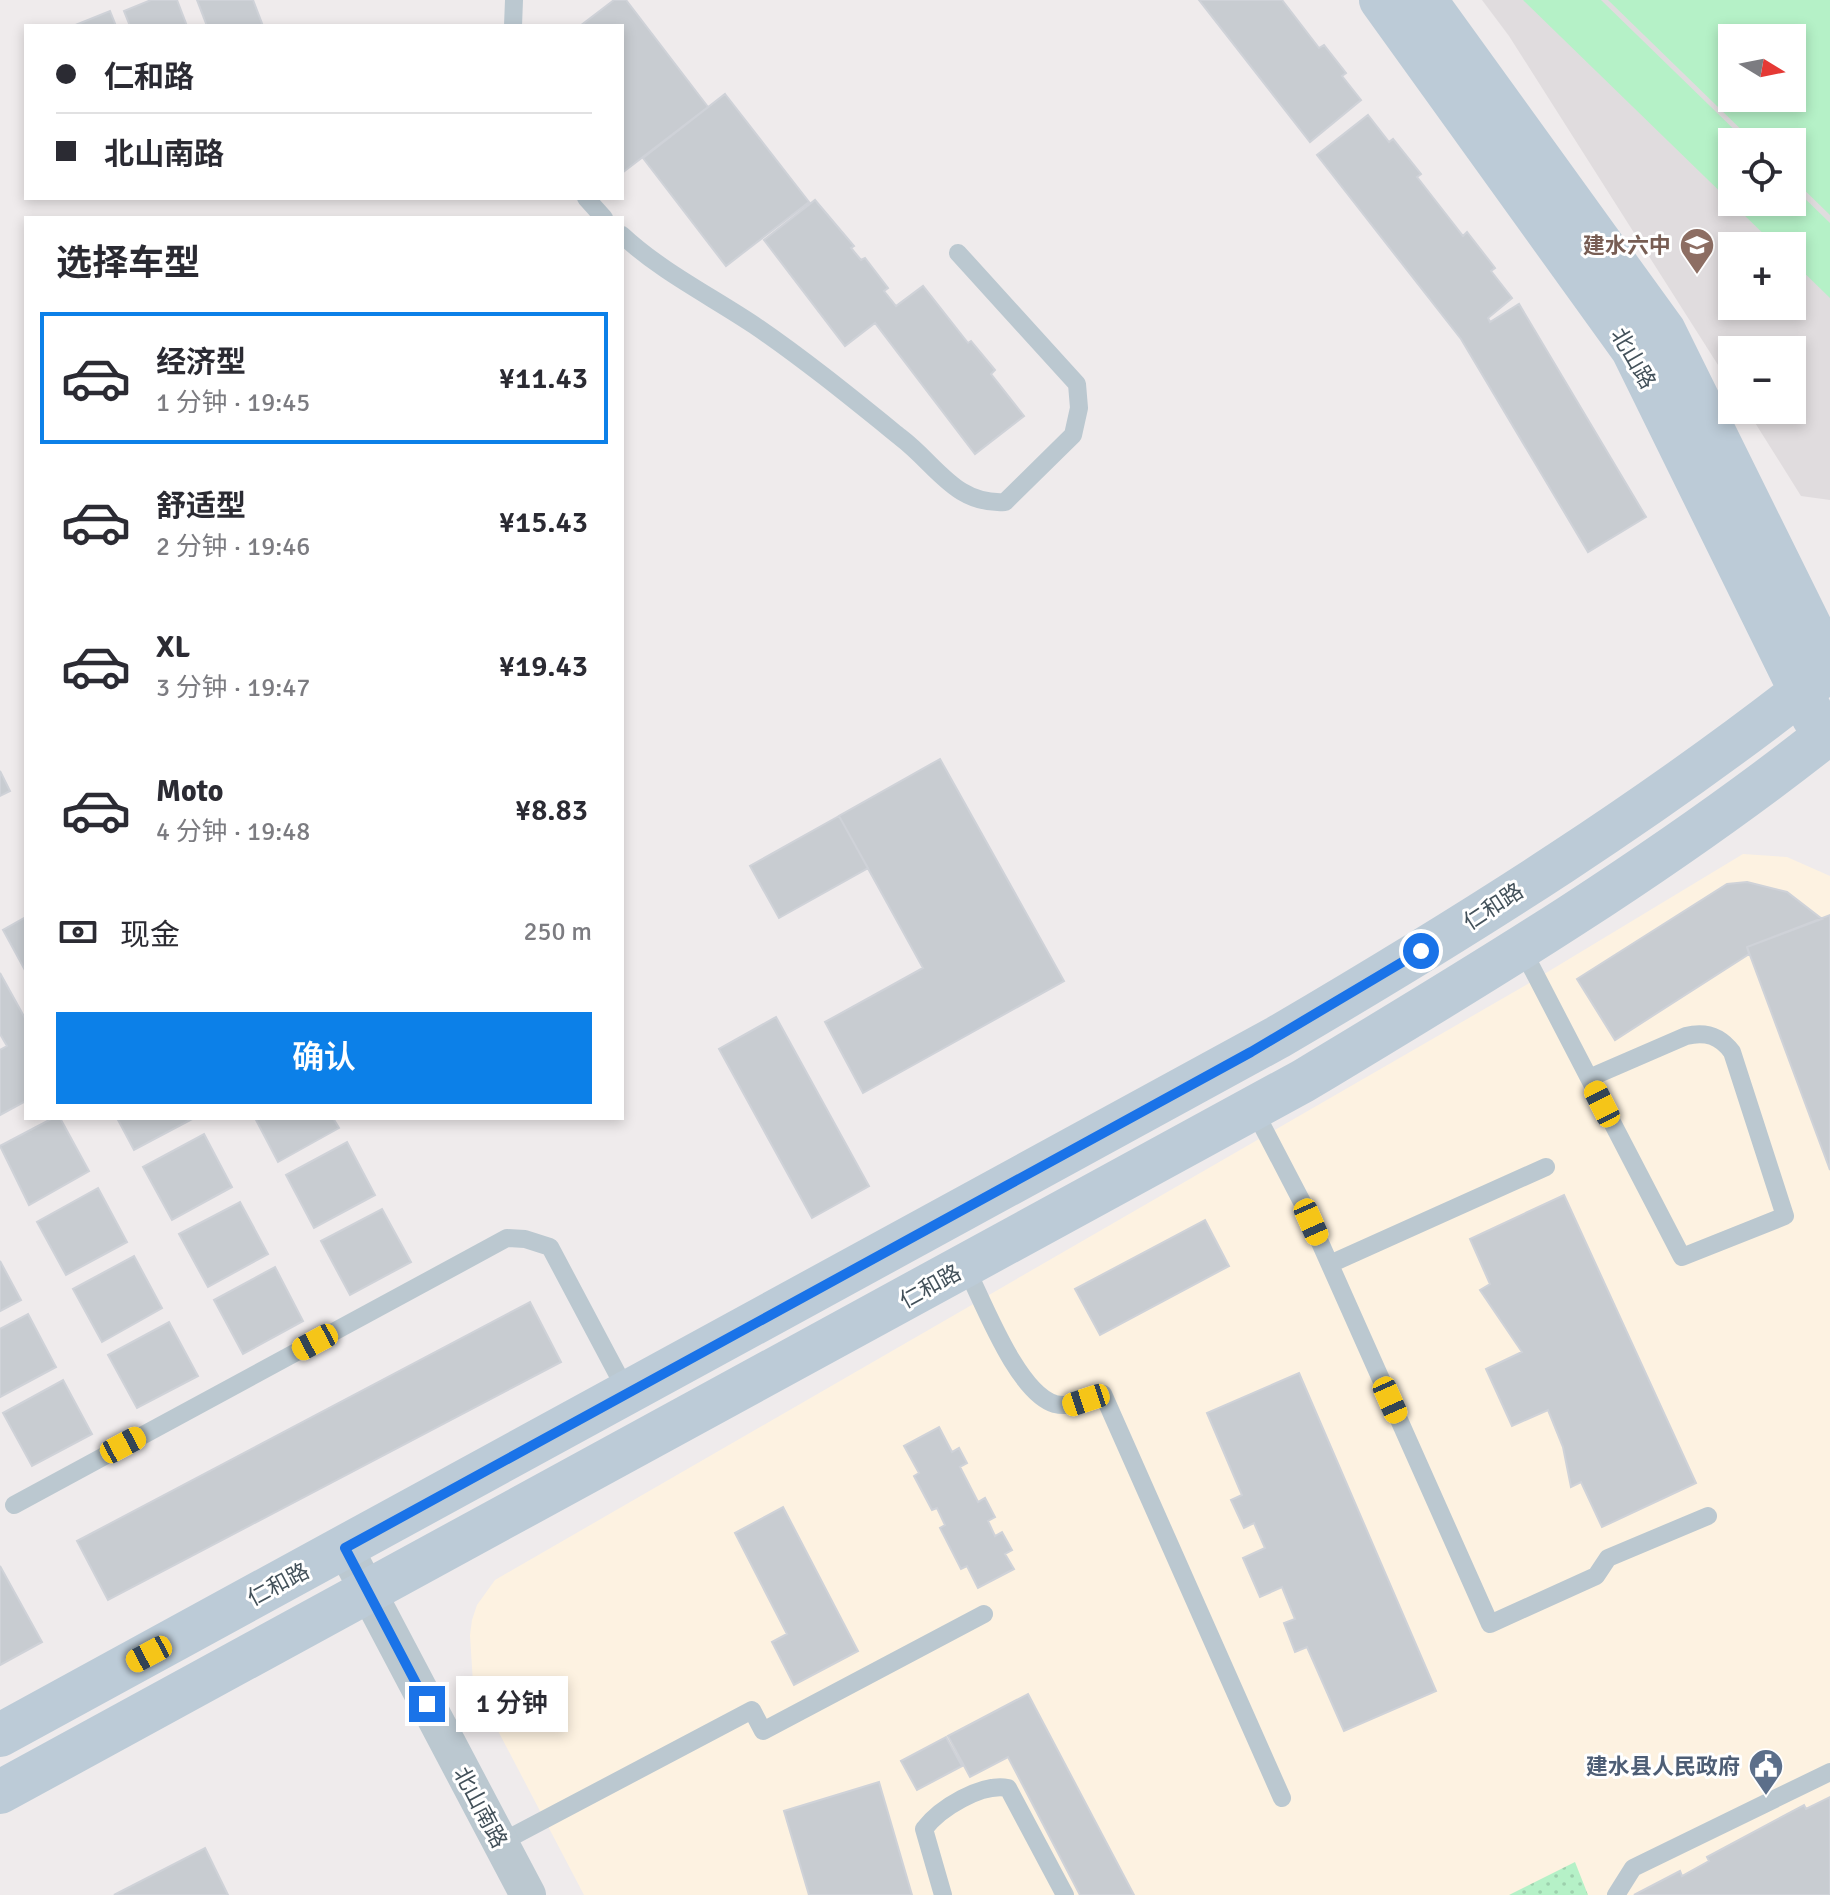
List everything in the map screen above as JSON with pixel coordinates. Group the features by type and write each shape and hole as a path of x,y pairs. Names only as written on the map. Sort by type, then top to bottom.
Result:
{"main road":[{"name":"北山路","path":"1381,0 1633,350 1821,676"},
{"name":"北山路","path":"1425,0 1664,331 1821,676 1828,740"},
{"name":"仁和路","path":"0,1735 629,1395 1374,981 1611,829 1821,676"},
{"name":"仁和路","path":"0,1792 1253,1108 1521,947 1828,740"}],"street":[{"name":"北山南路","path":"345,1548 528,1895"}],"lane":[{"path":"513,24 514,0"},
{"path":"588,200 602,216"},
{"path":"624,237 673,276 765,334 903,439 964,495 986,503 1005,502 1073,435 1079,408 1077,384 958,253"},
{"path":"1521,947 1589,1078 1682,1257 1785,1216 1732,1052 1724,1042 1699,1033 1686,1036 1589,1078"},
{"path":"1253,1108 1330,1264 1490,1624 1596,1576 1608,1558 1708,1516"},
{"path":"1330,1264 1546,1167"},
{"path":"14,1505 507,1238 525,1239 550,1247 629,1395"},
{"path":"965,1266 1024,1381 1042,1398 1070,1405 1103,1394 1282,1798"},
{"path":"500,1843 752,1710 763,1731 984,1614"},
{"path":"1616,1895 1633,1868 1830,1772"},
{"path":"943,1895 924,1829 937,1812 995,1785 1008,1788 1065,1895"}],"shaded area":[{"name":"建水六中","path":"1482,0 1830,0 1830,500 1801,496 1756,424 1806,424 1806,336 1718,336 1718,365 1509,36"},
{"path":"1743,854 1787,857 1830,876 1830,1895 584,1895 473,1683 472,1620 477,1605 495,1580 1526,985"}],"green space":[{"path":"1523,0 1601,0 1733,128 1718,128 1718,190"},
{"path":"1608,0 1830,0 1830,215 1806,192 1806,128 1740,128 1723,112 1806,112 1806,24 1718,24 1718,107"},
{"path":"1806,200 1830,223 1830,298 1806,275 1806,232 1762,232 1745,216 1806,216"},
{"path":"1575,1862 1588,1895 1509,1895"}],"building":[{"path":"151,0 177,0 186,24 129,24 124,11"},
{"path":"197,0 253,0 262,24 206,24"},
{"path":"614,0 626,0 708,107 624,171 624,24 583,24"},
{"path":"1199,0 1282,0 1319,48 1324,45 1346,73 1342,76 1361,100 1310,142"},
{"path":"110,11 115,24 78,24"},
{"path":"725,94 809,202 726,266 643,158"},
{"path":"1368,115 1389,142 1393,139 1421,174 1417,177 1463,236 1467,232 1495,268 1491,271 1512,298 1488,318 1490,322 1519,304 1646,517 1588,552 1461,339 1317,155"},
{"path":"815,200 854,246 851,248 861,260 865,258 888,288 884,291 896,306 923,286 968,343 971,341 995,370 991,374 1024,416 975,454 875,323 845,346 764,240"},
{"path":"940,759 1064,981 863,1093 825,1022 923,968 839,816"},
{"path":"0,771 10,791 0,796"},
{"path":"839,816 868,868 779,918 750,866"},
{"path":"1747,882 1787,892 1822,919 1747,947 1749,954 1615,1040 1577,979 1727,884"},
{"path":"1830,915 1830,1170 1747,947"},
{"path":"24,918 24,968 3,930"},
{"path":"0,973 24,1016 24,1102 0,1115 0,1050 7,1046 0,1034"},
{"path":"776,1017 869,1186 812,1218 719,1049"},
{"path":"49,1120 61,1120 89,1171 29,1205 0,1146"},
{"path":"118,1120 190,1120 134,1150"},
{"path":"256,1120 334,1120 339,1128 278,1162"},
{"path":"204,1134 232,1187 172,1220 143,1167"},
{"path":"347,1142 375,1195 314,1228 286,1175"},
{"path":"98,1188 127,1242 66,1275 37,1222"},
{"path":"1564,1195 1696,1483 1602,1527 1581,1482 1571,1487 1563,1447 1548,1410 1512,1426 1486,1369 1522,1352 1480,1290 1490,1284 1470,1239"},
{"path":"240,1202 268,1254 208,1287 179,1234"},
{"path":"382,1209 411,1262 350,1295 321,1241"},
{"path":"1205,1220 1229,1266 1100,1335 1075,1289"},
{"path":"134,1256 162,1308 102,1342 73,1289"},
{"path":"0,1261 21,1300 0,1311"},
{"path":"275,1267 303,1321 243,1354 214,1300"},
{"path":"530,1302 561,1362 108,1600 77,1541"},
{"path":"28,1314 56,1367 0,1397 0,1329"},
{"path":"169,1322 198,1376 137,1408 108,1355"},
{"path":"1299,1373 1436,1691 1344,1731 1307,1647 1295,1652 1284,1623 1295,1619 1282,1587 1260,1597 1243,1558 1265,1548 1254,1523 1244,1528 1231,1500 1242,1495 1207,1413"},
{"path":"63,1380 92,1434 32,1466 3,1413"},
{"path":"939,1427 952,1452 959,1448 967,1463 960,1467 978,1502 985,1498 995,1517 988,1521 995,1536 1002,1532 1012,1550 1005,1554 1014,1569 978,1588 967,1566 961,1569 940,1528 945,1525 937,1508 932,1510 914,1476 919,1473 904,1446"},
{"path":"783,1507 858,1651 794,1685 772,1642 787,1634 735,1533"},
{"path":"0,1566 42,1642 0,1665"},
{"path":"1028,1694 1134,1895 1080,1895 1008,1757 970,1777 948,1736"},
{"path":"946,1737 962,1766 917,1790 901,1761"},
{"path":"879,1782 912,1895 809,1895 784,1811"},
{"path":"1830,1797 1830,1895 1634,1895 1680,1871 1682,1876 1709,1861 1707,1857 1804,1805 1806,1809"},
{"path":"205,1848 228,1895 114,1895"}],"place":[{"name":"建水六中","path":"1697,276"},
{"name":"建水县人民政府","path":"1766,1797"}],"route":[{"path":"427,1704 345,1548 1251,1052 1421,951"}]}
